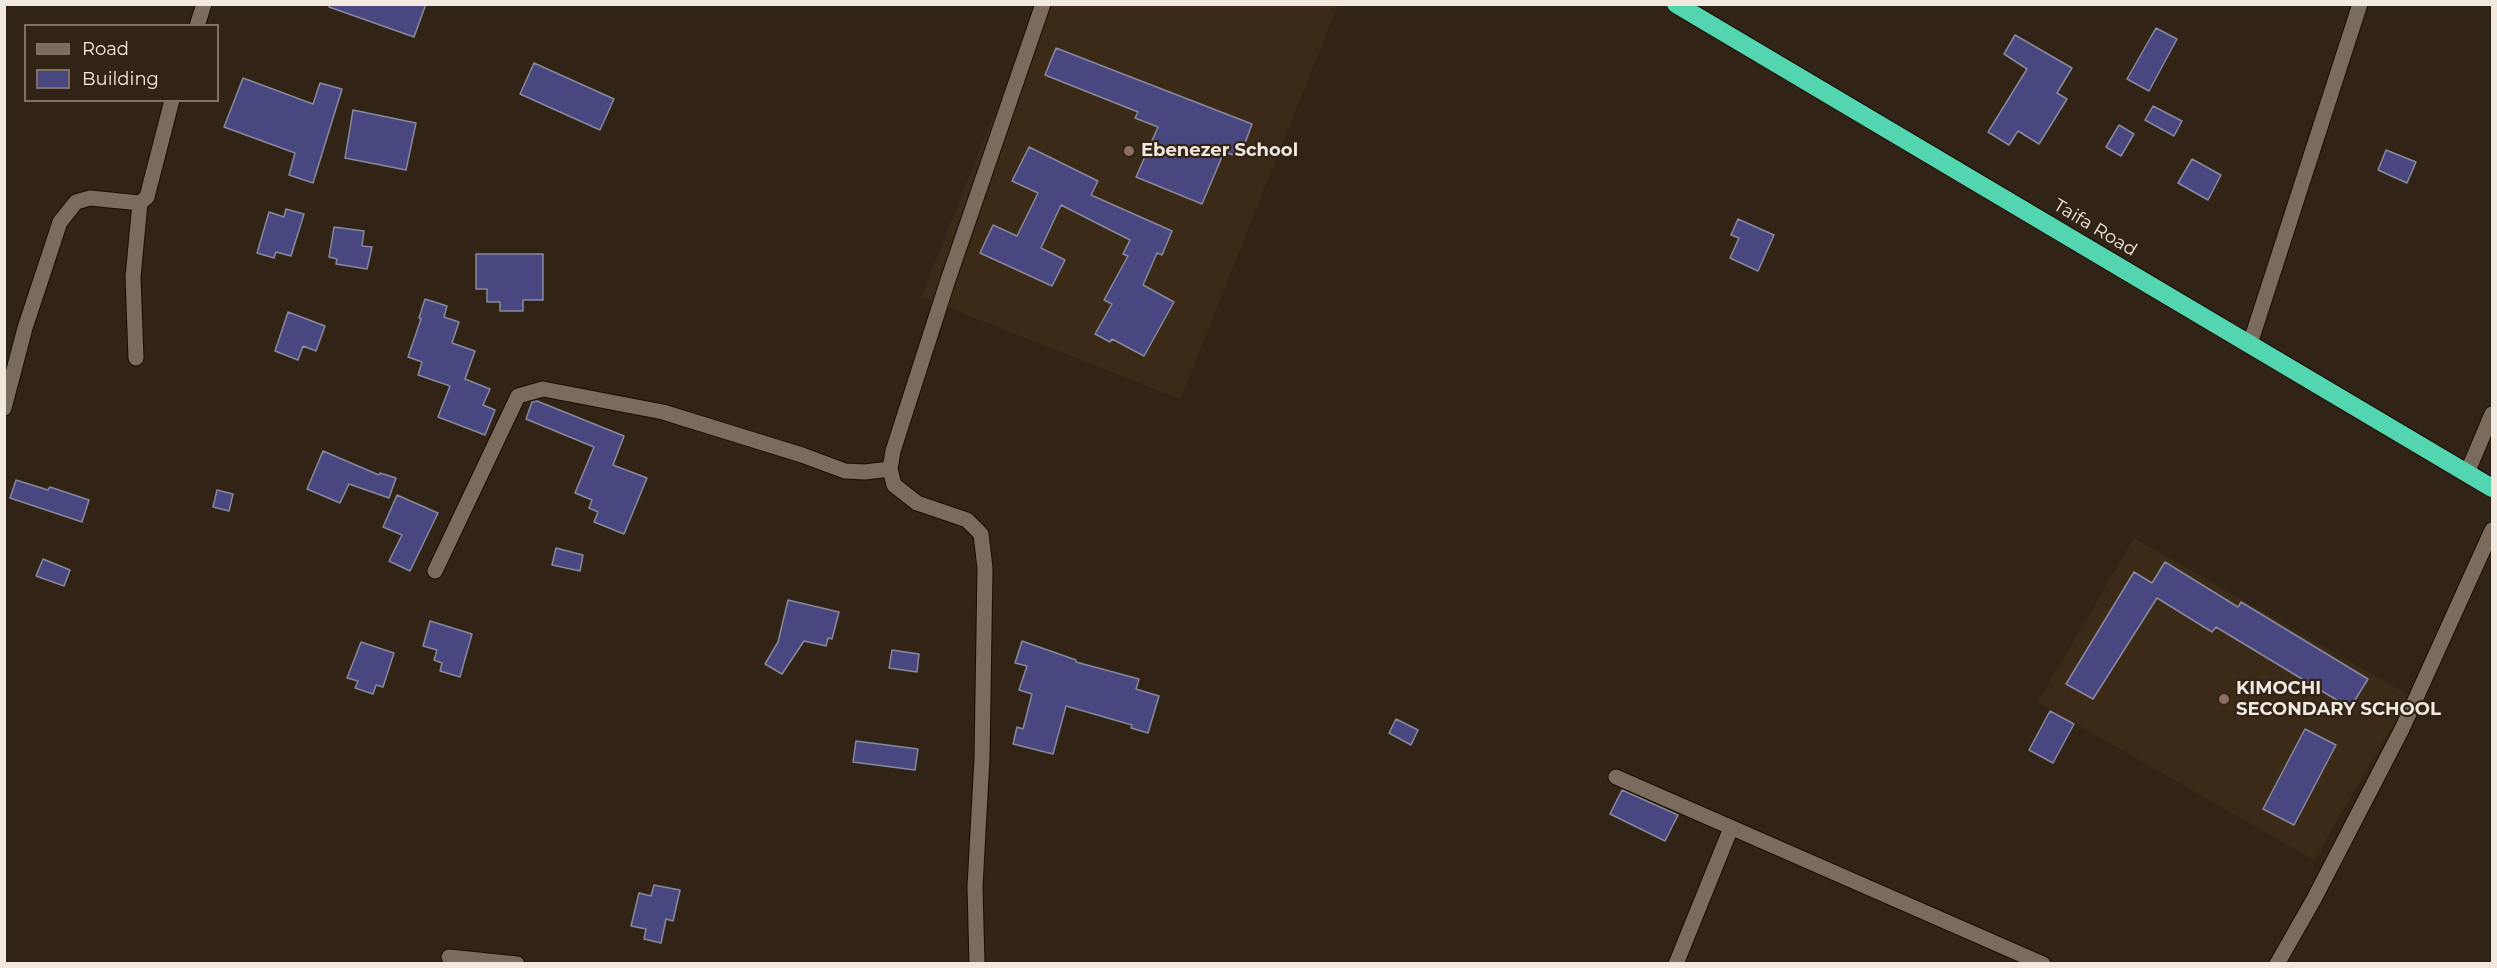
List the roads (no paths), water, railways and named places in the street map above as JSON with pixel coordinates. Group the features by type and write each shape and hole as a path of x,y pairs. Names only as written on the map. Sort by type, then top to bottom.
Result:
{"highway":[{"name":"Taifa Road","path":"1676,4 2493,488"}],"street":[{"path":"199,24 204,4"},
{"path":"977,963 975,887 982,758 985,568 981,534 967,520 917,503 894,485 890,469 893,451 948,280 1043,4"},
{"path":"2250,344 2360,4"},
{"path":"136,358 133,277 140,203 147,197 152,182 172,102"},
{"path":"4,408 25,328 60,222 76,202 90,198 140,203"},
{"path":"435,571 518,396 543,389 663,412 845,471 865,472 890,469"},
{"path":"2467,473 2493,414"},
{"path":"2277,963 2314,899 2402,729 2493,530"},
{"path":"1616,777 2043,963"},
{"path":"1676,963 1731,828"},
{"path":"449,957 517,963"}],"place":[{"name":"Ebenezer School","path":"1129,151"},
{"name":"KIMOCHI SECONDARY SCHOOL","path":"2224,699"}]}
